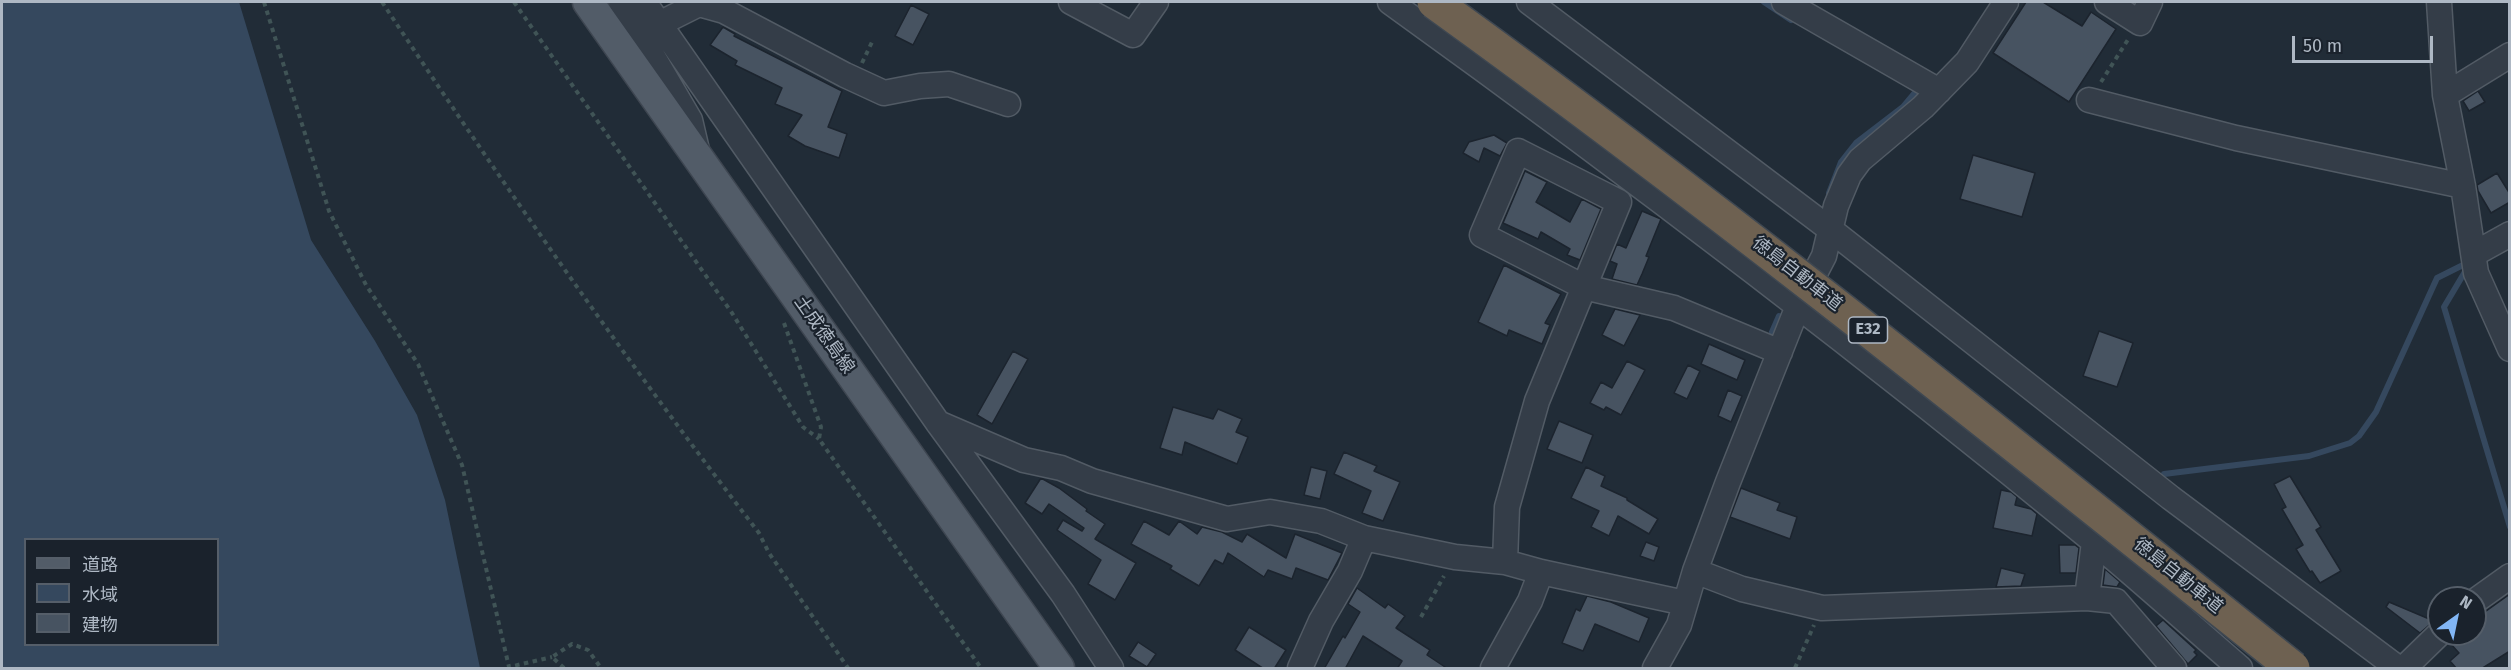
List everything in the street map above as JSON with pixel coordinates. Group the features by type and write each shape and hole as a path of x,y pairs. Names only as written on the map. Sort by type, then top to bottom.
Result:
{"highway":[{"name":"徳島自動車道","path":"1434,2 1693,192 2293,669"}],"main road":[{"name":"土成徳島線","path":"588,2 1059,669"}],"street":[{"path":"621,2 690,120 699,158"},
{"path":"644,2 938,423 1063,594 1111,669"},
{"path":"1071,2 1133,34 1156,2"},
{"path":"1390,2 1527,101 1798,306 2094,542 2240,669"},
{"path":"1530,2 1831,230 2170,498 2398,669"},
{"path":"1784,2 1939,91"},
{"path":"1655,669 1679,626 1695,572 1798,306 1824,256 1836,206 1849,175 1860,159 1939,91 1967,62 2006,2"},
{"path":"2107,2 2145,12"},
{"path":"2439,2 2445,95 2456,184 2474,254 2476,273 2510,349"},
{"path":"659,24 699,4 724,12 884,93 920,86 949,84 1008,104"},
{"path":"2445,95 2510,55"},
{"path":"2089,100 2236,138 2456,184"},
{"path":"1505,562 1507,507 1537,401 1584,287 1620,202 1518,151 1482,235 1584,287 1674,308 1780,352"},
{"path":"2474,254 2510,234"},
{"path":"938,423 1024,460 1061,468 1092,481 1227,519 1270,512 1321,521 1364,538 1455,557 1505,562 1684,603"},
{"path":"1305,667 1321,621 1350,571 1364,538"},
{"path":"2087,598 2094,542"},
{"path":"1493,669 1530,601 1541,572"},
{"path":"1695,572 1742,589 1822,608 2087,598 2116,601 2174,669"},
{"path":"2487,592 2510,576"},
{"path":"2404,669 2427,646"}],"path":[{"path":"264,2 329,211 366,285 418,364 462,465 509,667 552,657 572,644 588,650 602,669"},
{"path":"382,2 456,114 659,404 759,533 769,553 848,669"},
{"path":"514,2 732,313 803,427 819,439 981,669"},
{"path":"2089,100 2145,12"},
{"path":"782,319 821,427 819,439"},
{"path":"1421,617 1455,557"},
{"path":"1795,669 1822,608"},
{"path":"552,657 564,669"}],"water":[{"path":"2,2 239,2 311,240 375,341 417,415 445,500 480,668 2,668"}],"building":[{"path":"2026,2 2043,2 2082,26 2091,12 2116,29 2069,102 1993,53"},
{"path":"911,5 929,14 913,45 895,36"},
{"path":"723,27 735,34 734,36 842,91 828,127 847,134 839,158 805,146 788,136 802,115 775,104 782,88 735,65 737,61 710,45"},
{"path":"2478,91 2485,102 2469,111 2463,101"},
{"path":"1494,135 1507,143 1500,156 1484,148 1479,162 1463,153 1469,142"},
{"path":"1973,155 2035,173 2022,217 1960,199"},
{"path":"1525,171 1547,182 1536,202 1570,222 1582,199 1601,209 1580,260 1567,255 1570,249 1541,232 1538,239 1503,223"},
{"path":"2497,173 2510,194 2510,202 2491,213 2477,185"},
{"path":"1642,211 1661,219 1646,256 1649,257 1642,274 1637,285 1612,279 1617,264 1610,261 1617,244 1626,248"},
{"path":"1504,265 1561,294 1545,323 1550,325 1542,344 1509,330 1507,336 1478,322"},
{"path":"1615,309 1640,315 1624,346 1602,335"},
{"path":"2099,331 2133,343 2117,387 2083,376"},
{"path":"1709,344 1745,360 1737,380 1701,364"},
{"path":"1013,351 1028,359 992,424 977,415"},
{"path":"1627,361 1645,370 1621,415 1606,407 1604,410 1590,403 1601,382 1612,388"},
{"path":"1688,365 1700,371 1687,399 1674,393"},
{"path":"1728,390 1742,396 1731,422 1718,416"},
{"path":"1173,407 1213,419 1218,409 1242,419 1236,432 1248,437 1237,464 1185,442 1182,455 1160,448"},
{"path":"1559,421 1593,435 1582,463 1547,449"},
{"path":"1344,452 1377,466 1374,471 1400,482 1383,521 1362,513 1371,491 1334,474"},
{"path":"1311,467 1327,471 1320,499 1304,495"},
{"path":"1586,467 1605,476 1601,486 1627,498 1658,519 1649,534 1618,516 1609,536 1591,527 1599,511 1571,498"},
{"path":"2290,476 2321,527 2316,530 2341,571 2320,583 2312,571 2310,572 2296,549 2303,545 2282,509 2286,507 2274,484"},
{"path":"1041,478 1059,488 1105,524 1095,539 1136,563 1115,600 1088,584 1101,560 1057,530 1063,520 1082,531 1084,528 1049,504 1042,514 1025,503"},
{"path":"1741,488 1780,503 1777,510 1797,517 1790,539 1730,517"},
{"path":"2001,490 2011,492 2017,497 2015,505 2031,509 2037,514 2032,536 1993,528"},
{"path":"1144,521 1169,535 1179,521 1197,534 1202,527 1222,532 1242,542 1247,534 1286,558 1295,534 1342,553 1328,580 1296,568 1292,579 1268,570 1264,577 1228,553 1223,564 1215,560 1199,586 1170,569 1172,566 1131,544"},
{"path":"1646,542 1659,547 1654,561 1640,556"},
{"path":"2059,545 2075,545 2079,548 2076,573 2060,573"},
{"path":"2001,568 2025,574 2021,586 1996,587"},
{"path":"2105,569 2120,582 2117,587 2103,585"},
{"path":"1357,588 1385,608 1388,604 1405,616 1396,628 1430,650 1427,655 1448,669 1397,669 1402,661 1363,636 1345,669 1324,669 1360,612 1348,604"},
{"path":"2510,594 2510,651 2481,669 2457,669 2450,661 2459,653 2453,646 2487,646 2487,610"},
{"path":"1587,596 1611,602 1649,618 1639,642 1595,624 1583,651 1562,643 1576,609 1580,611"},
{"path":"2389,602 2427,618 2427,627 2420,633 2386,607"},
{"path":"2163,620 2196,650 2194,652 2197,655 2188,664 2156,626"},
{"path":"1249,627 1286,650 1274,669 1264,669 1235,650"},
{"path":"1138,642 1156,654 1147,667 1129,656"}],"waterway":[{"path":"1764,2 1791,20"},
{"path":"1829,193 1841,162 1856,143 1903,107 1918,89 1916,87"},
{"path":"2164,474 2309,456 2350,443 2359,436 2376,412 2437,278 2465,264"},
{"path":"2466,270 2444,307 2510,527"},
{"path":"1772,332 1779,316"}]}
